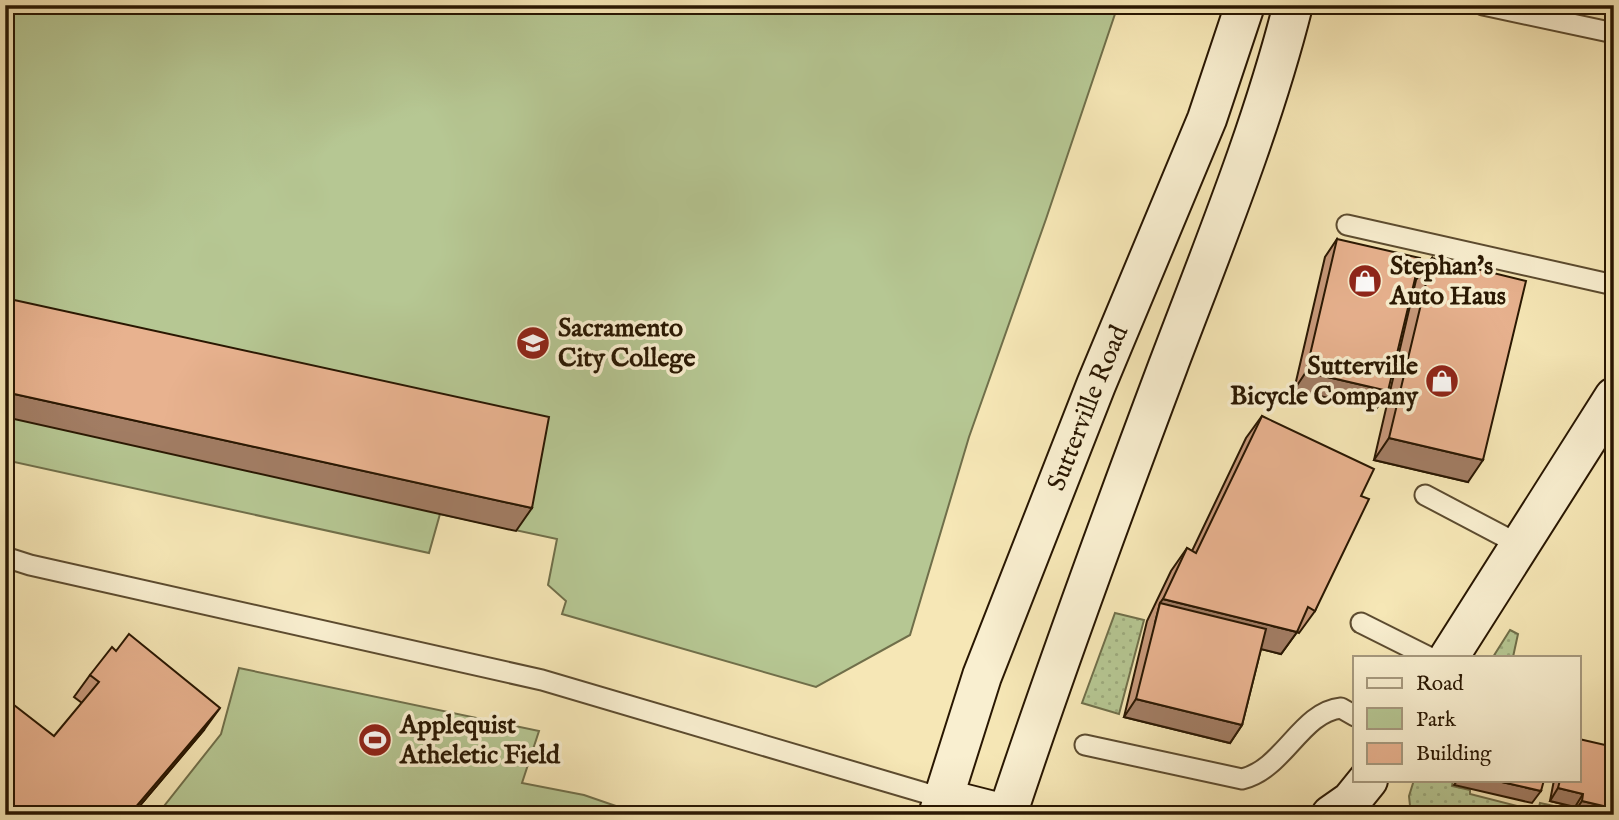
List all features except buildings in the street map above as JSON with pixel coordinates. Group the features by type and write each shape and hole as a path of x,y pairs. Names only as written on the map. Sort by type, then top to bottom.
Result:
{"main road":[{"name":"Sutterville Road","path":"940,807 982,676 1096,385 1207,119 1245,5"},
{"path":"940,807 1007,815 1089,573 1227,212 1282,48 1293,5"},
{"path":"1450,656 1614,397"},
{"path":"1331,815 1351,801 1366,782"}],"lane":[{"path":"1483,5 1614,33"},
{"path":"1346,225 1614,285"},
{"path":"1425,495 1520,545"},
{"path":"5,557 30,565 542,680 940,807"},
{"path":"1361,624 1427,656"},
{"path":"1085,745 1242,779 1251,777 1271,764 1322,713 1341,708 1353,715"}],"green space":[{"name":"Sacramento City College","path":"5,5 1118,5 969,437 910,635 816,687 562,614 566,601 548,585 557,539 440,514 429,553 5,460"},
{"path":"1115,613 1144,620 1119,714 1082,703"},
{"path":"1510,630 1518,634 1513,656 1494,656"},
{"name":"Applequist Atheletic Field","path":"239,668 539,731 522,783 584,795 642,815 157,815 221,734"},
{"path":"1413,782 1453,782 1452,786 1470,790 1470,794 1533,810 1532,815 1411,815 1409,796"},
{"path":"1540,803 1568,809 1566,815 1537,815"}],"place":[{"name":"Stephan's Auto Haus","path":"1365,281"},
{"name":"Sacramento City College","path":"533,343"},
{"name":"Sutterville Bicycle Company","path":"1442,381"},
{"name":"Applequist Atheletic Field","path":"375,740"}]}
